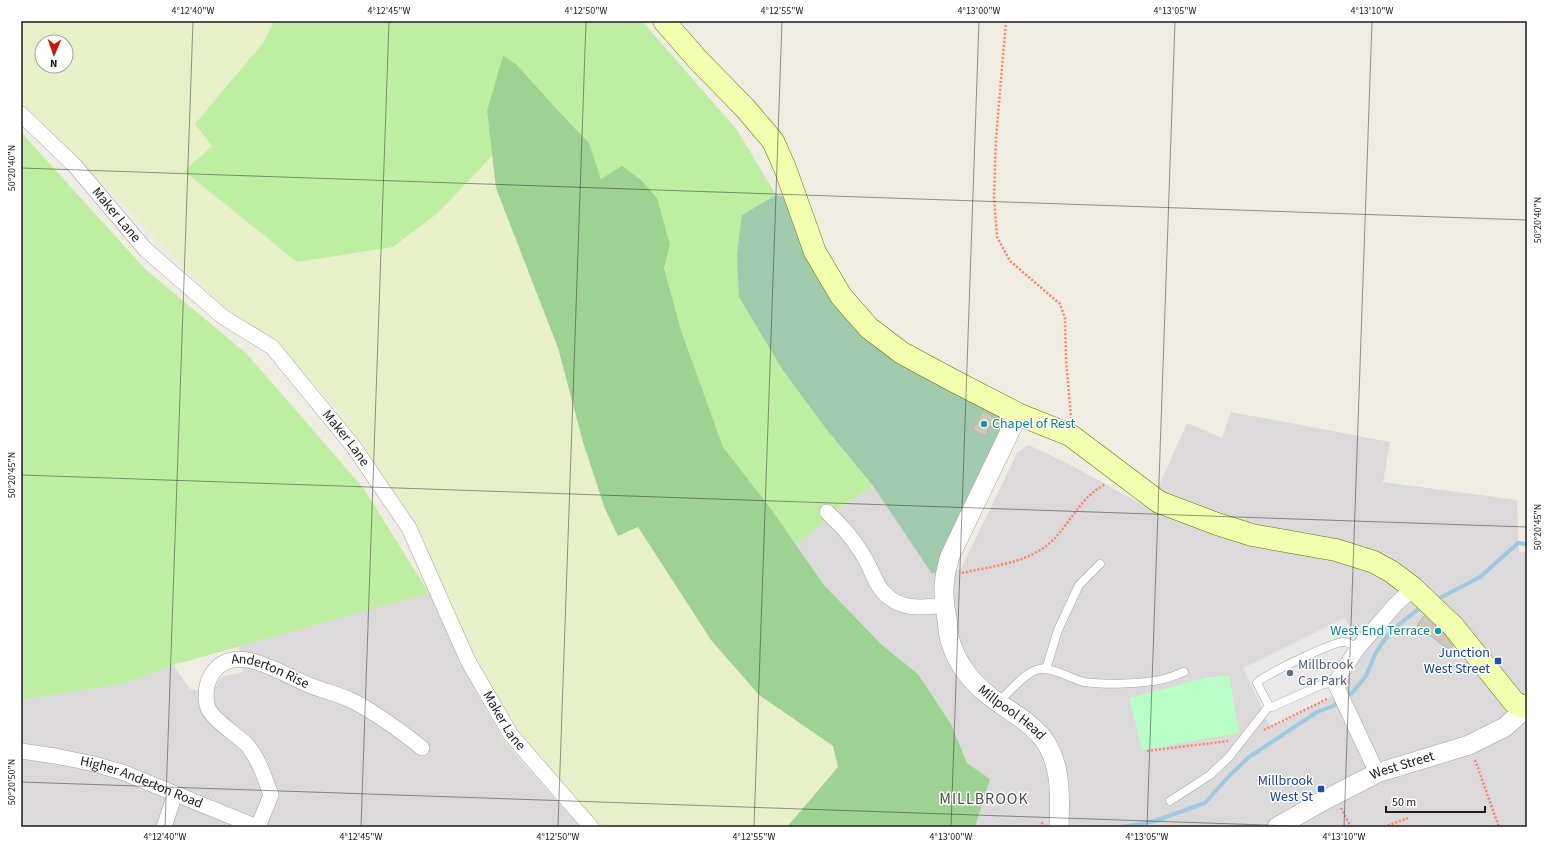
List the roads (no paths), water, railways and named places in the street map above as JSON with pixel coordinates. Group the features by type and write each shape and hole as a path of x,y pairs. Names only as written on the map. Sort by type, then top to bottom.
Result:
{"main road":[{"path":"664,21 698,60 745,108 773,141 785,168 815,252 841,296 869,328 902,353 1020,415 1070,435 1159,502 1217,524 1252,535 1336,550 1374,562 1392,572 1425,599 1453,626 1514,702 1521,706 1527,706"}],"street":[{"name":"Maker Lane","path":"21,114 75,166 145,249 223,317 272,347 353,446 409,528 468,661 511,735 591,827"},
{"name":"Millpool Head","path":"1020,415 1012,427 950,556 944,577 944,605 950,642 958,659 970,677 998,703 1028,723 1042,737 1051,754 1058,773 1060,827"},
{"path":"827,512 861,550 878,585 888,596 901,604 913,607 944,605"},
{"path":"1377,773 1340,693 1358,648 1395,605 1425,599"},
{"name":"Anderton Rise","path":"258,827 271,795 262,769 248,746 218,720 208,708 206,693 208,680 216,669 230,660 247,659 269,667 309,686 346,698 375,714 422,748"},
{"name":"West Street","path":"1277,827 1328,798 1377,773 1469,745 1505,727 1527,706"},
{"name":"Higher Anderton Road","path":"21,751 55,756 122,772 258,827"},
{"path":"164,827 175,794"}],"lane":[{"path":"1046,669 1058,630 1079,585 1100,564"},
{"path":"1269,706 1258,686 1259,681 1334,643 1344,642 1358,648"},
{"path":"998,703 1017,684 1032,672 1041,668 1085,682 1098,683 1156,681 1184,672"},
{"path":"1269,706 1275,706 1323,684 1340,693"},
{"path":"1170,801 1210,775 1229,757 1269,706"}],"waterway":[{"path":"1436,600 1480,577 1518,543 1527,544"},
{"path":"1122,827 1155,821 1205,803 1230,775 1249,757 1317,712 1333,706 1352,693 1366,676 1376,652 1391,631 1422,606"}],"place":[{"name":"Chapel of Rest","path":"984,424"},
{"name":"West End Terrace","path":"1438,631"},
{"name":"Junction West Street","path":"1498,661"},
{"name":"Millbrook Car Park","path":"1290,673"},
{"name":"Millbrook West St","path":"1321,789"}],"district":[{"name":"MILLBROOK","path":"984,799"}]}
